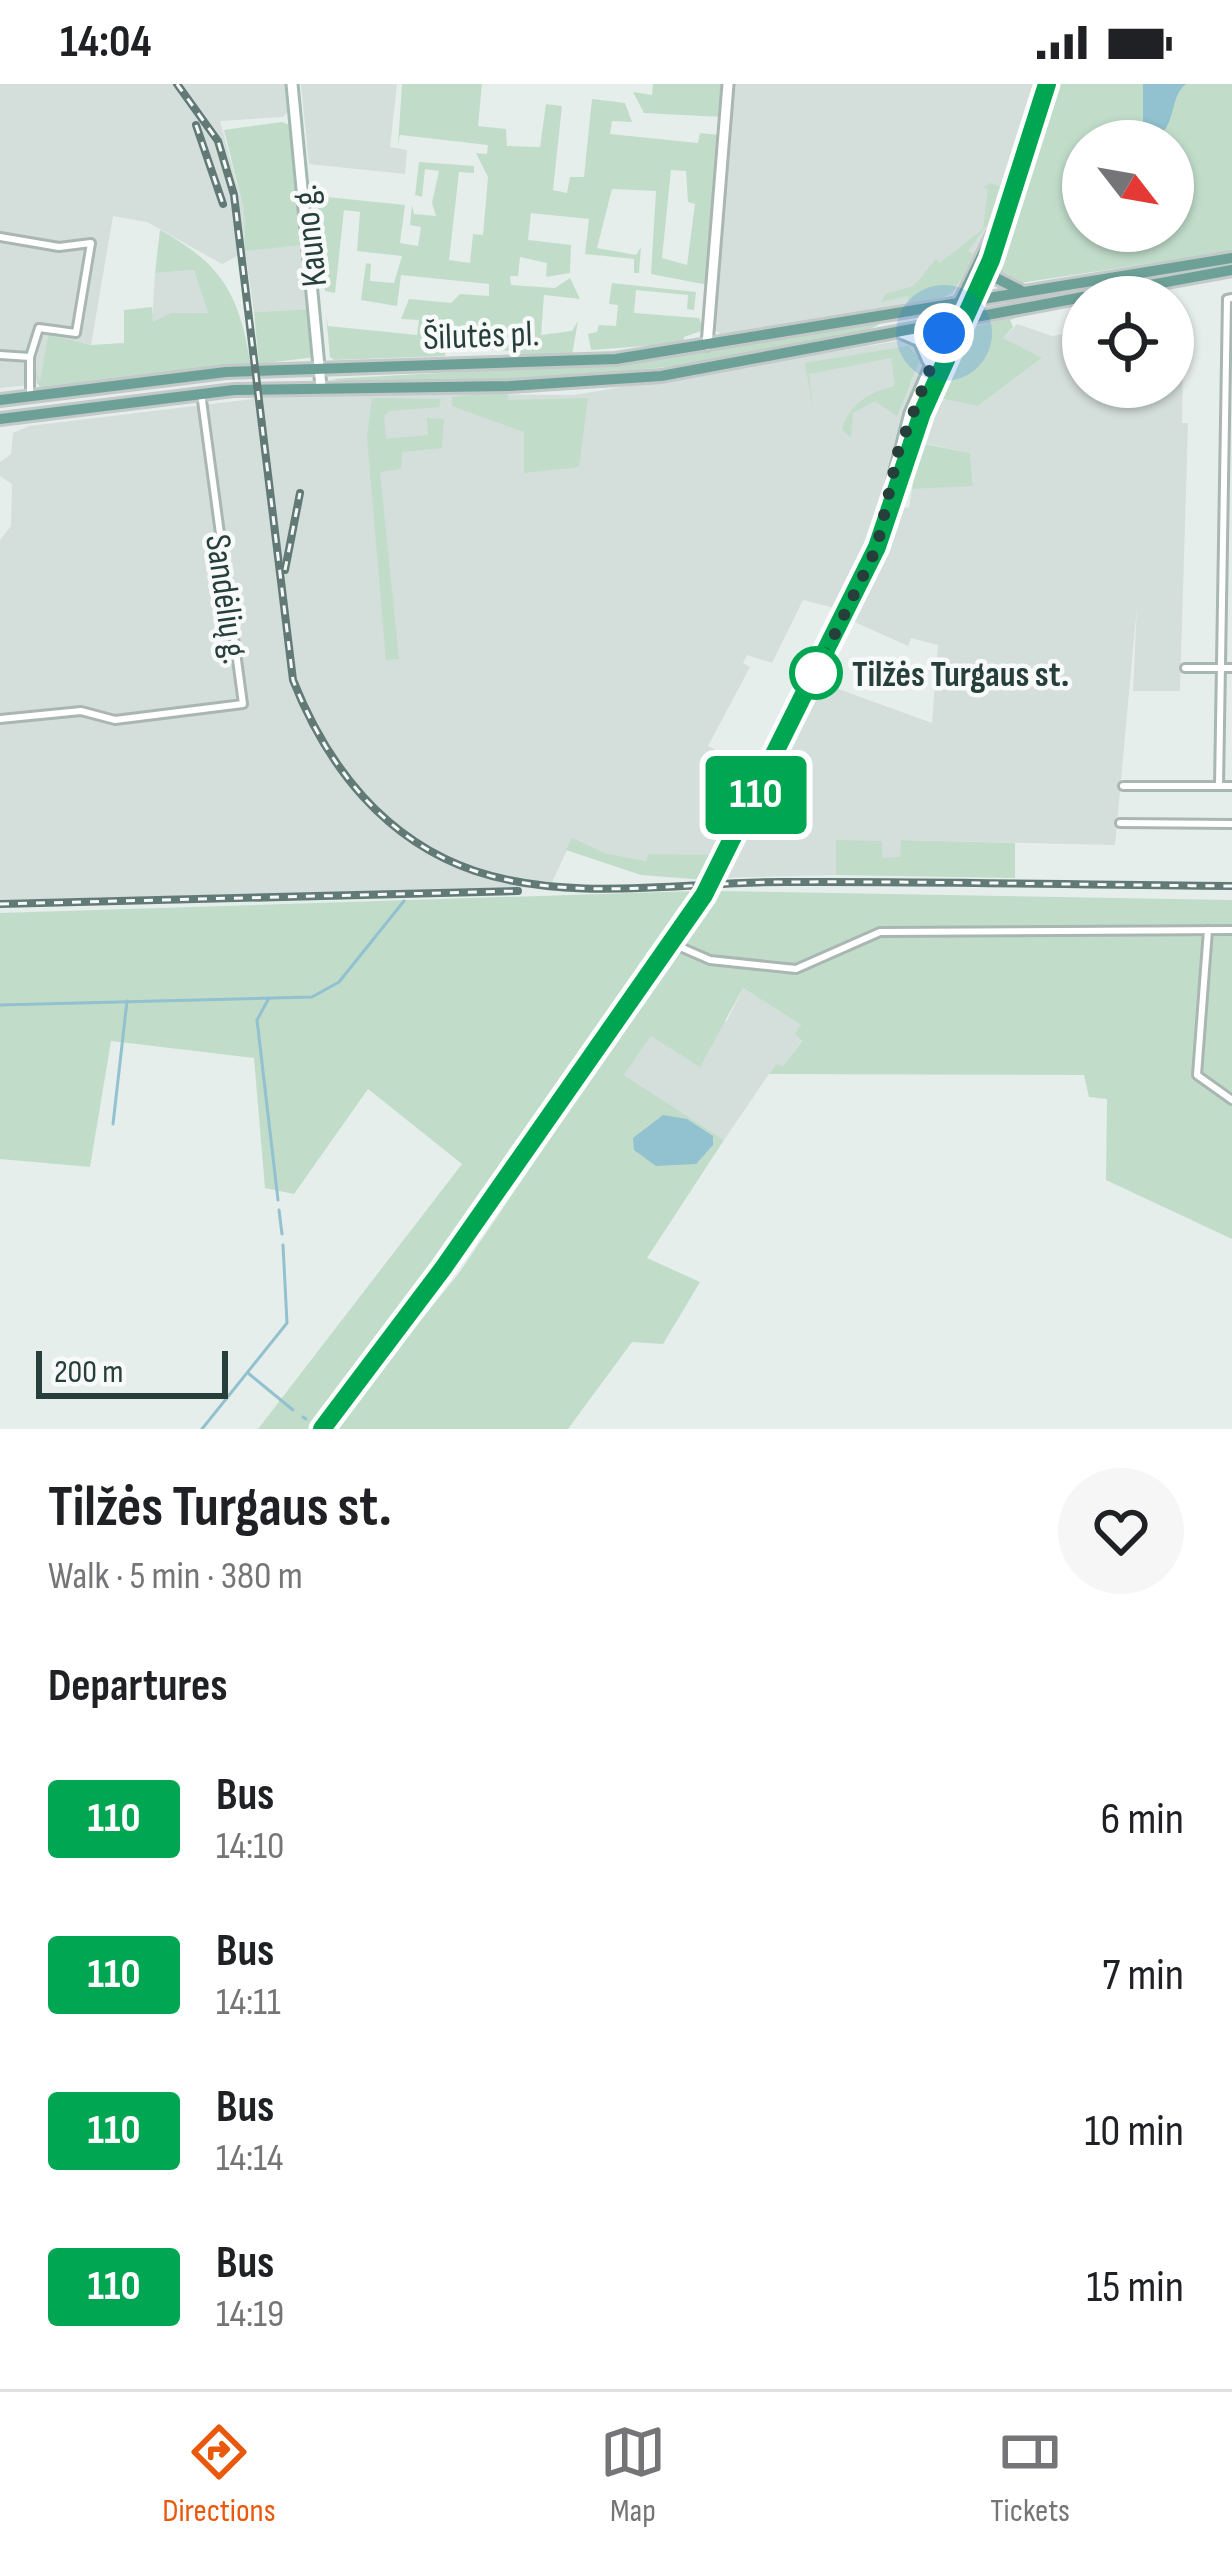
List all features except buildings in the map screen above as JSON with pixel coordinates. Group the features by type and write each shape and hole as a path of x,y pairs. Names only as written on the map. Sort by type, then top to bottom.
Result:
{"main road":[{"name":"Kauno g.","path":"292,84 321,387"},
{"path":"707,345 728,84"},
{"path":"889,507 898,452 928,366 974,298 991,260 1047,84"},
{"path":"322,1429 417,1305 709,887 866,571 960,301 1001,222"},
{"name":"Šilutės pl.","path":"0,400 200,375 616,359 1232,258"},
{"path":"991,260 999,281 1023,291"},
{"name":"Šilutės pl.","path":"1194,277 1232,270"},
{"name":"Šilutės pl.","path":"0,419 201,393 651,377 1062,301"},
{"path":"902,333 919,341 928,353 928,366"},
{"path":"200,375 201,393"}],"street":[{"path":"0,237 58,247 92,244 76,333 39,328 30,357 30,396"},
{"path":"1219,786 1229,298"},
{"path":"0,355 30,357"},
{"name":"Sandėlių g.","path":"0,719 81,711 115,720 243,704 201,393"},
{"path":"1185,668 1232,668"},
{"path":"1123,786 1232,787"},
{"path":"1120,824 1232,824"},
{"path":"1208,930 1197,1076 1232,1100"},
{"path":"671,944 710,960 796,969 880,932 1232,930"}],"shaded area":[{"path":"0,84 286,84 289,110 283,117 220,121 244,210 245,250 304,245 312,309 254,312 245,252 222,264 147,222 113,216 91,345 48,336 40,384 0,388"},
{"path":"301,84 397,84 390,147 407,150 405,174 309,164"},
{"path":"732,84 1040,84 993,221 952,295 722,336 711,326"},
{"path":"194,270 208,313 152,322 155,273"},
{"path":"1017,324 1052,336 1062,334 1062,408 1182,408 1182,423 1188,423 1180,691 1133,691 1137,606 1115,845 902,840 900,858 882,858 837,840 836,875 717,878 819,682 932,723 938,645 911,638 908,646 850,620 896,506 909,508 912,489 973,485 970,453 915,441 937,398 978,406 1041,359 1003,338"},
{"path":"904,340 920,344 926,359 901,417 869,539 838,609 803,600 772,663 747,655 743,663 750,667 708,746 760,772 718,857 647,861 605,853 572,839 550,887 0,900 0,540 11,526 12,484 0,476 0,462 11,454 13,433 29,426 253,399 253,393 574,395"},
{"path":"743,988 801,1025 802,1040 783,1066 775,1065 724,1140 624,1075 651,1036 727,1021"}],"green space":[{"path":"402,84 482,84 478,126 506,129 507,146 540,147 546,104 562,106 553,190 567,193 570,177 584,177 592,99 625,103 632,122 612,121 610,134 698,143 700,133 720,135 708,285 651,274 656,191 612,189 597,248 636,255 641,247 639,273 634,273 634,259 585,254 589,219 531,213 528,240 571,245 570,273 546,277 547,263 520,257 518,276 510,276 511,285 555,288 570,278 580,299 544,295 541,335 572,331 578,321 572,355 513,358 513,351 445,348 445,356 334,360 326,315 328,326 417,335 419,320 401,319 409,299 451,303 460,294 489,296 489,284 401,275 397,306 361,300 366,263 371,264 370,281 394,283 402,256 357,251 360,212 344,210 335,293 325,291 317,196 405,205 400,243 418,246 421,227 410,225 412,205 414,214 436,216 432,203 439,171 425,169 422,197 415,195 419,162 474,166 474,173 459,172 449,260 470,263 473,234 483,235 488,177 476,153 487,154 488,145 400,135 398,145","holes":["671,170 686,171 688,202 695,204 687,265 662,258"]},
{"path":"653,84 725,84 722,117 644,113 633,92 652,95"},
{"path":"1053,84 1232,84 1232,251 1020,283 998,276 995,259"},
{"path":"290,125 304,245 245,251 244,210 224,130"},
{"path":"990,183 1002,187 989,222 968,251 973,254 957,287 924,303 909,305 908,296 881,302 886,294 914,286 936,259 940,263 983,229 988,189 983,188"},
{"path":"160,230 200,256 225,284 241,320 251,366 40,389 33,366 40,382 48,335 91,345 124,343 124,310 152,307 153,322 171,313 208,313 194,270 155,273"},
{"path":"612,283 696,292 694,310 687,309 688,295 636,290 634,313 699,318 704,330 684,337 683,343 591,350 588,334 597,332 599,325 616,326 618,305 609,304"},
{"path":"312,309 315,357 259,364 254,312"},
{"path":"1022,316 1010,320 1013,327 1003,338 1042,358 978,406 938,398 932,405 971,327"},
{"path":"881,322 850,337 789,350 617,372 439,383 331,379 636,362"},
{"path":"908,346 920,359 897,416 875,401 853,413 851,438 842,429 850,412 862,400 895,386 891,358 809,374 813,409 805,363"},
{"path":"508,393 508,400 588,398 579,467 524,473 524,432 452,406 452,397"},
{"path":"372,398 441,399 439,407 389,411 384,416 386,439 428,435 427,418 444,419 442,448 402,452 401,469 380,472 399,659 386,660 367,437"},
{"path":"920,443 970,453 973,486 912,489"},
{"path":"745,783 752,792 705,880 641,875 566,850 572,838 605,853 646,861 649,854 712,855"},
{"path":"836,840 882,841 882,858 900,857 901,840 1015,843 1015,878 836,875"},
{"path":"695,891 646,954 646,968 314,1429 258,1429 462,1164 368,1089 294,1194 265,1188 254,1058 111,1041 90,1167 0,1159 0,913"},
{"path":"718,891 1232,900 1232,1239 1106,1180 1107,1099 1089,1097 1084,1075 769,1074 776,1064 783,1066 802,1041 795,1034 801,1025 743,988 700,1067 651,1036 624,1075 724,1140 647,1258 700,1282 663,1344 632,1342 568,1429 333,1429 459,1273"}],"water":[{"path":"1143,84 1186,84 1169,120 1143,120"},
{"path":"663,1115 687,1119 713,1136 713,1145 696,1164 656,1166 634,1150 633,1138"}],"waterway":[{"path":"0,1005 312,997 339,982 404,901"},
{"path":"269,998 257,1020 278,1200"},
{"path":"113,1124 127,1001"},
{"path":"279,1210 282,1234"},
{"path":"202,1429 287,1323 283,1245"},
{"path":"248,1373 293,1410"}],"railway":[{"path":"177,84 218,141 234,195 293,680 323,742 386,820 442,857 475,871 550,886 589,889 784,882 1232,886"},
{"path":"196,125 223,204"},
{"path":"285,570 300,493"},
{"path":"0,904 518,891"}],"bus line":[{"name":"110","path":"322,1429 444,1267 704,895 877,547 909,445 991,260 1047,84"}],"place":[{"name":"Tilžės Turgaus st.","path":"816,673"}],"route":[{"path":"816,673 877,547 910,413 944,333"}]}
